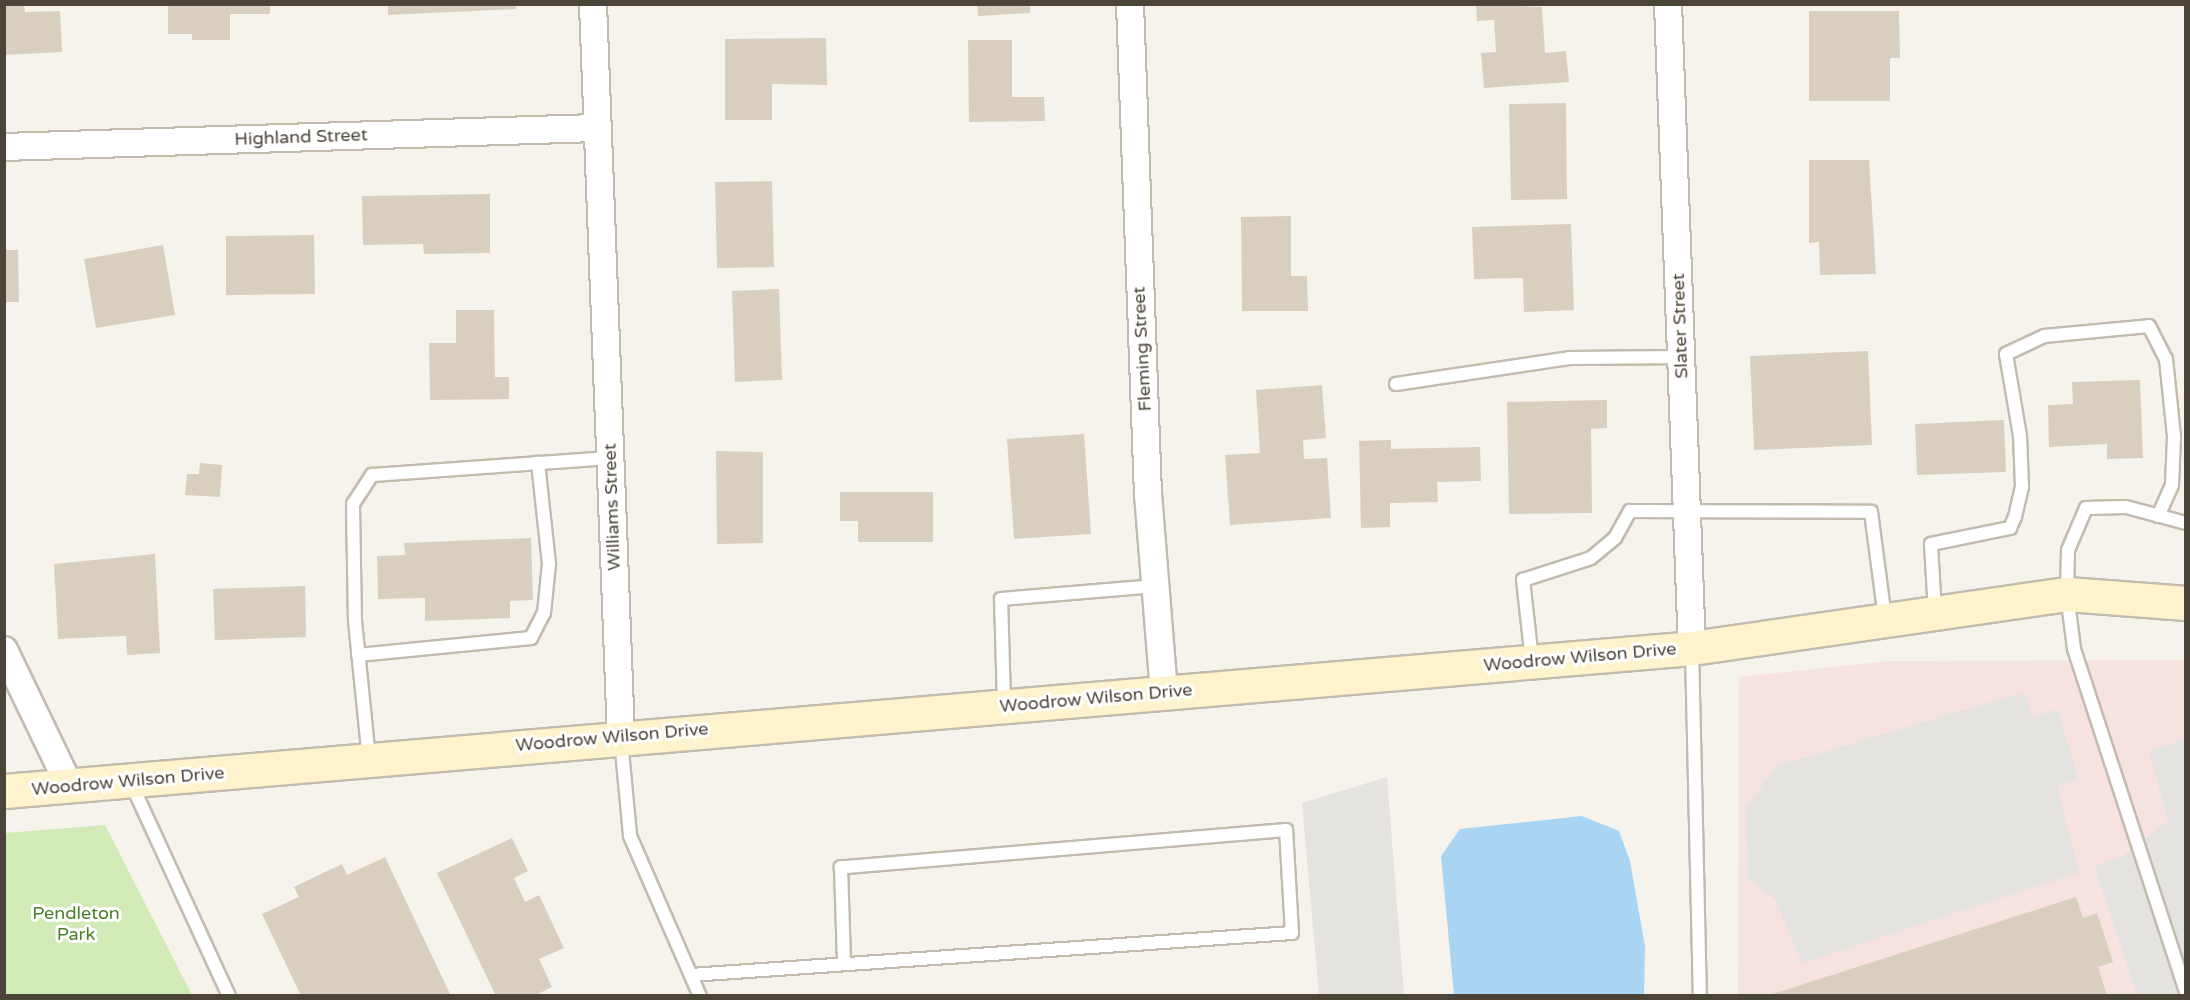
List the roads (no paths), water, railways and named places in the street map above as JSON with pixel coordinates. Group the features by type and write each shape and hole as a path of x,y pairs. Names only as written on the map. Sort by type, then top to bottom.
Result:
{"main road":[{"name":"Woodrow Wilson Drive","path":"4,791 131,782 621,736 1692,648 2067,594 2186,603"}],"street":[{"name":"Williams Street","path":"593,4 621,736"},
{"name":"Fleming Street","path":"1130,4 1155,586 1164,693"},
{"name":"Slater Street","path":"1668,4 1692,648"},
{"name":"Highland Street","path":"4,147 597,128"},
{"path":"4,650 70,787"}],"lane":[{"path":"1936,613 1932,544 2010,528 2022,488 2006,354 2044,336 2149,326 2166,359 2174,437 2172,484 2158,516"},
{"path":"1396,384 1569,358 1681,357"},
{"path":"369,759 358,655 353,504 372,475 610,458"},
{"path":"358,655 531,638 544,613 549,564 538,463"},
{"path":"2186,523 2126,507 2086,508 2068,549 2067,594 2074,649 2186,992"},
{"path":"1532,660 1523,580 1591,558 1615,538 1630,511 1687,515 1871,512 1885,620"},
{"path":"1004,706 1001,599 1155,586"},
{"path":"1692,648 1700,996"},
{"name":"Williams Street","path":"621,736 630,836 700,996"},
{"path":"131,782 229,996"},
{"path":"691,975 1292,933 1286,830 842,867 844,964"}],"water":[{"path":"1582,816 1619,831 1630,861 1645,947 1644,995 1454,995 1441,856 1460,829"}],"park label":[{"name":"Pendleton Park","path":"76,924"}]}
